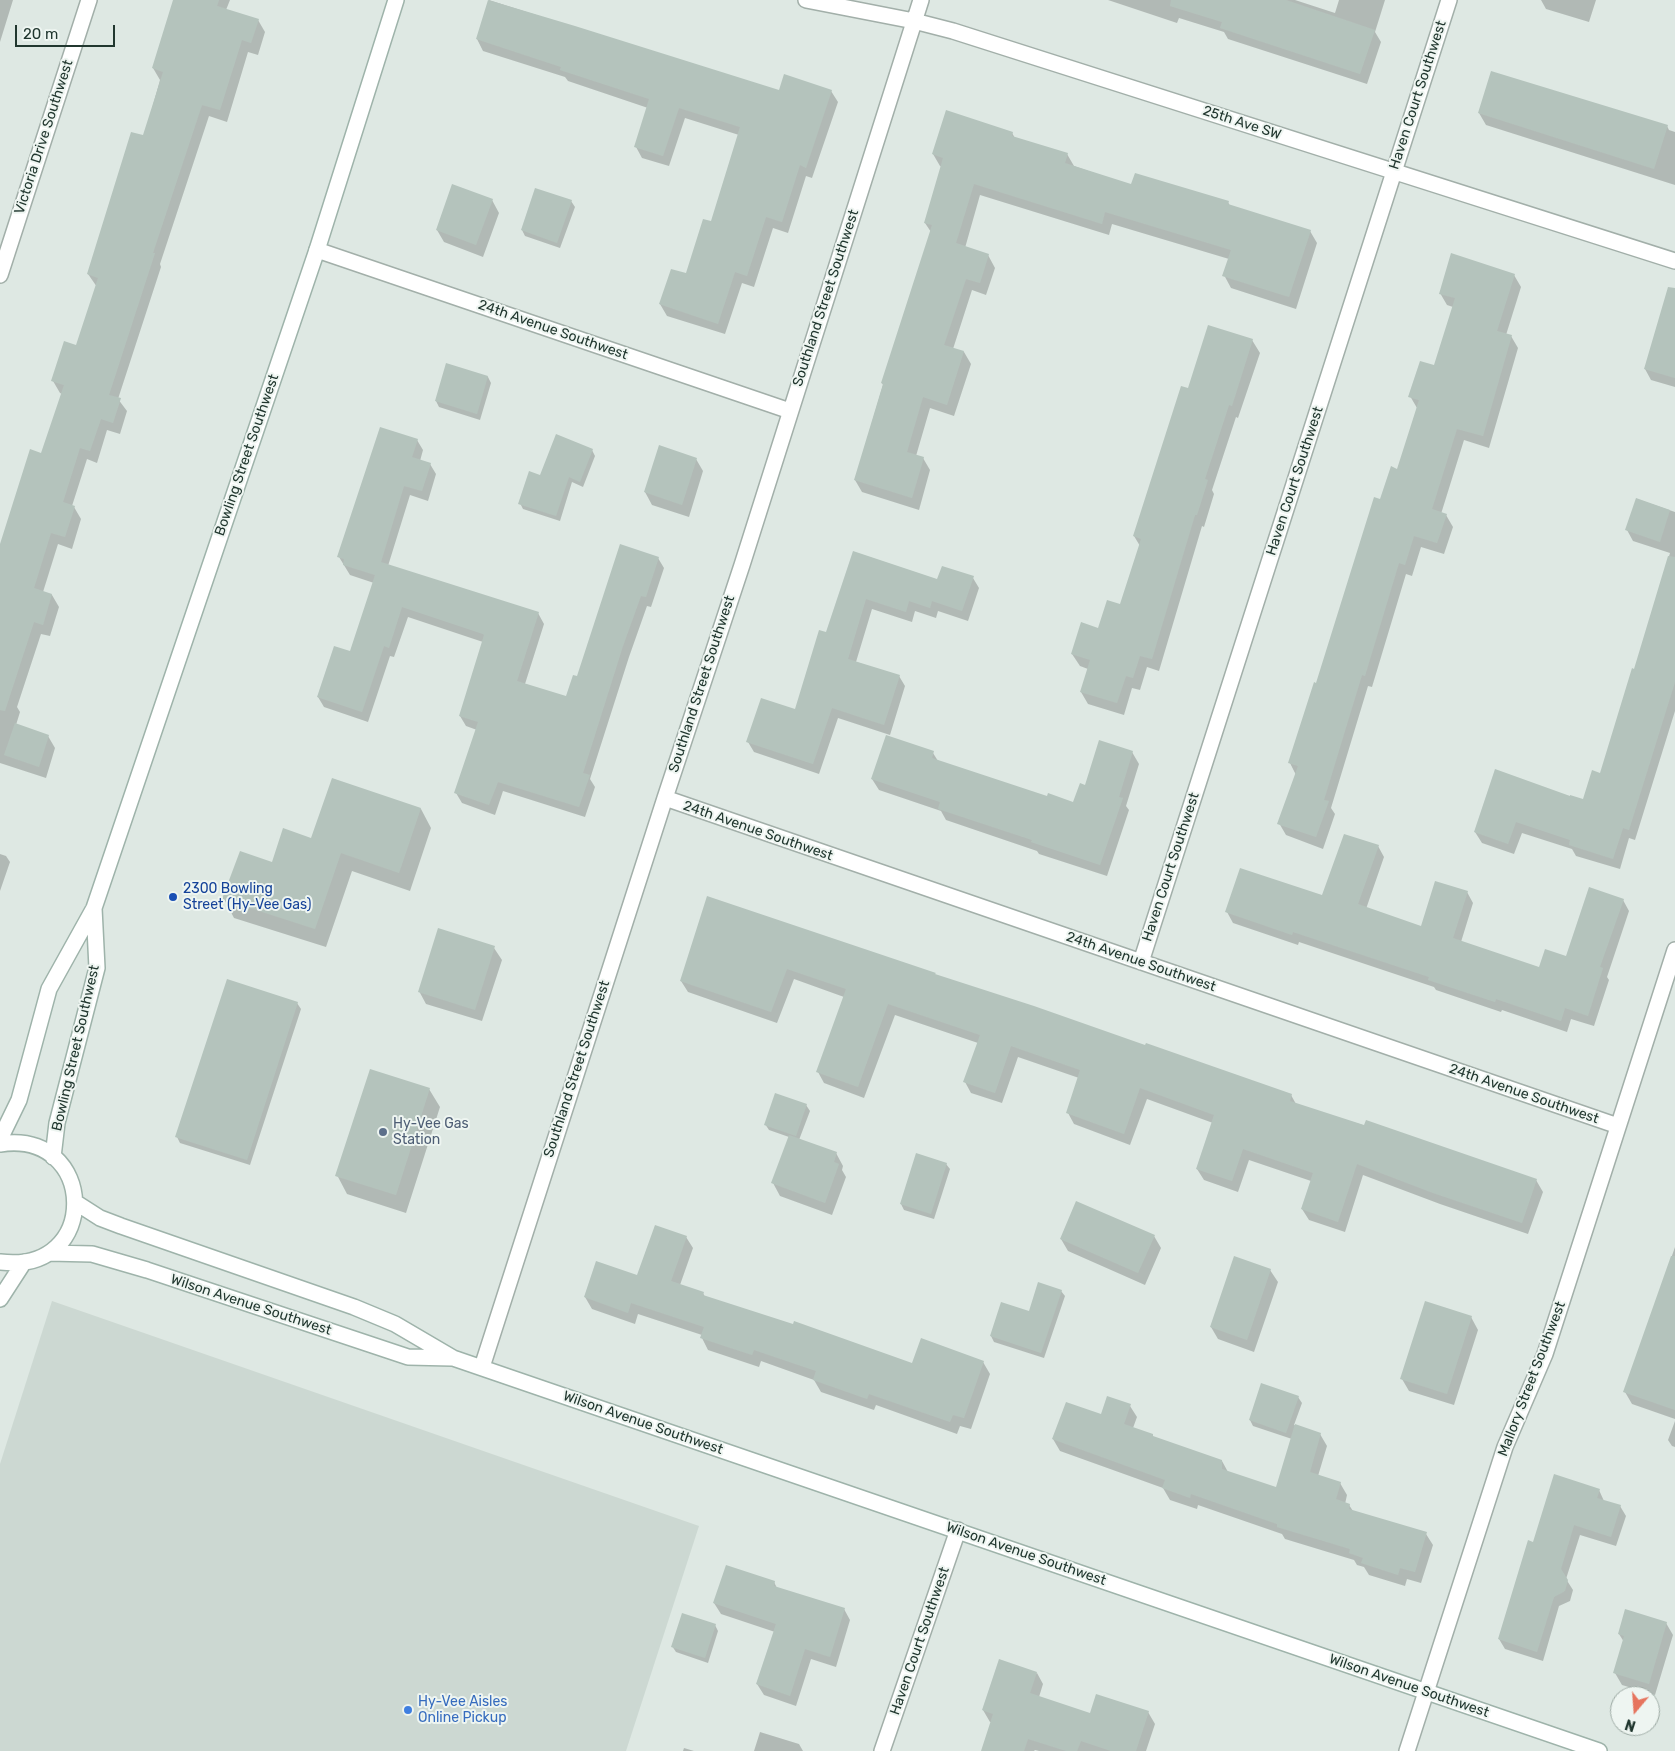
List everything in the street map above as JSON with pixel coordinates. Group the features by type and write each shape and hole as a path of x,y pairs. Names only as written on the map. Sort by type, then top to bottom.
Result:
{"street":[{"name":"Victoria Drive Southwest","path":"0,275 89,0"},
{"name":"Bowling Street Southwest","path":"0,1139 19,1100 49,989 94,908 317,250 396,0"},
{"name":"25th Ave SW","path":"806,0 914,21 953,31 1675,261"},
{"name":"Southland Street Southwest","path":"482,1367 664,798 739,574 921,0"},
{"name":"Haven Court Southwest","path":"1141,962 1449,0"},
{"name":"24th Avenue Southwest","path":"317,250 790,411"},
{"name":"24th Avenue Southwest","path":"664,798 1618,1126"},
{"name":"Bowling Street Southwest","path":"53,1157 56,1123 96,968 94,908"},
{"name":"Mallory Street Southwest","path":"1407,1751 1505,1448 1544,1354 1675,950"},
{"path":"0,1144 14,1142 31,1145 46,1151 59,1162 69,1176 75,1202 71,1226 62,1242 49,1253 34,1261 16,1264 0,1262"},
{"name":"Wilson Avenue Southwest","path":"75,1202 100,1218 126,1228 344,1304 395,1324 453,1358 1599,1751"},
{"name":"Wilson Avenue Southwest","path":"49,1253 92,1254 146,1270 408,1357 453,1358"},
{"path":"0,1299 24,1262"},
{"name":"Haven Court Southwest","path":"882,1751 958,1530"}],"shaded area":[{"path":"52,1301 699,1526 626,1751 0,1751 0,1464"}],"building":[{"path":"173,0 219,0 217,6 259,19 251,43 242,40 220,110 202,105 109,395 121,398 113,423 101,419 90,451 80,448 63,502 75,506 65,537 51,533 34,588 52,594 43,625 34,622 5,711 0,710 0,544 30,449 41,453 64,385 51,381 64,341 76,345 98,278 87,274 131,132 143,135 163,72 152,68"},
{"path":"488,0 779,90 784,74 832,90 806,168 800,165 782,222 766,217 747,276 735,272 718,324 659,304 671,269 686,273 703,219 711,221 740,127 679,108 663,156 634,147 649,99 560,70 561,67 476,39"},
{"path":"1171,0 1286,0 1375,30 1360,74 1220,28 1222,22 1170,6"},
{"path":"1491,71 1668,125 1654,169 1478,113"},
{"path":"946,110 1013,132 1012,136 1068,153 1065,163 1131,184 1135,173 1229,201 1228,204 1311,230 1289,297 1222,276 1231,250 1105,212 1102,224 974,184 956,243 989,254 980,283 966,279 944,345 964,351 947,405 923,397 907,452 924,457 912,498 854,480 883,384 881,383 932,225 924,223 943,158 932,154"},
{"path":"452,184 493,199 476,245 436,230"},
{"path":"535,188 572,200 557,243 521,230"},
{"path":"1451,253 1515,274 1497,331 1512,335 1483,436 1457,429 1432,509 1447,514 1437,543 1414,536 1405,565 1399,563 1365,676 1362,675 1324,800 1329,801 1316,837 1277,824 1298,766 1288,763 1314,682 1316,683 1374,497 1380,499 1391,466 1397,469 1419,400 1408,397 1420,361 1434,365 1455,298 1439,294"},
{"path":"1668,287 1675,288 1675,378 1644,369"},
{"path":"1208,325 1253,339 1232,406 1229,405 1205,479 1208,480 1197,515 1195,515 1152,659 1140,656 1133,678 1126,676 1117,703 1080,692 1090,660 1071,654 1081,622 1098,628 1107,600 1120,604 1141,539 1133,536 1181,386 1188,388"},
{"path":"446,363 488,376 477,414 435,401"},
{"path":"380,427 418,439 412,457 431,463 422,491 404,486 381,562 539,612 517,681 566,696 573,675 577,676 620,544 659,557 646,597 641,596 623,646 583,773 590,775 579,807 498,782 489,805 454,793 478,722 459,716 483,634 402,607 389,648 384,646 362,712 317,697 334,646 350,651 375,575 343,565 344,559 337,557"},
{"path":"556,434 593,449 580,482 569,477 556,516 518,504 529,471 540,475"},
{"path":"659,445 697,458 682,505 644,492"},
{"path":"1636,498 1670,510 1660,542 1625,530"},
{"path":"853,551 937,579 942,566 974,576 962,611 932,601 930,608 909,601 906,612 866,599 848,659 900,675 884,725 832,708 813,764 746,742 761,698 795,709 819,630 826,632"},
{"path":"1668,556 1675,557 1675,682 1629,830 1623,828 1613,859 1569,845 1570,840 1516,822 1508,844 1474,832 1495,769 1583,799 1592,770 1600,773"},
{"path":"15,723 49,735 39,767 4,755"},
{"path":"886,735 934,751 932,758 1047,796 1048,793 1073,802 1080,783 1085,785 1099,740 1133,751 1119,797 1123,798 1100,865 938,809 940,802 871,779"},
{"path":"332,778 421,808 399,873 341,853 315,929 222,899 240,851 272,862 283,828 311,838"},
{"path":"1344,834 1379,845 1358,904 1421,926 1435,881 1468,891 1453,938 1539,967 1545,949 1566,956 1589,887 1624,899 1600,967 1603,968 1588,1016 1565,1008 1561,1021 1496,999 1495,1002 1428,980 1429,977 1293,932 1292,935 1225,912 1240,868 1322,895"},
{"path":"707,896 1145,1045 1146,1043 1292,1094 1290,1101 1364,1125 1366,1120 1537,1179 1522,1223 1433,1193 1357,1164 1338,1222 1301,1209 1313,1173 1243,1149 1232,1181 1196,1169 1214,1115 1140,1088 1124,1134 1066,1113 1080,1070 1011,1046 995,1093 963,1082 980,1035 888,1004 858,1087 816,1072 846,989 787,969 771,1012 680,981"},
{"path":"438,928 495,946 475,1010 418,992"},
{"path":"227,979 298,1002 247,1160 175,1137"},
{"name":"Hy-Vee Gas Station","path":"370,1069 430,1088 396,1195 335,1176"},
{"path":"775,1093 807,1104 796,1136 764,1125"},
{"path":"789,1135 837,1152 834,1162 839,1164 825,1203 771,1183"},
{"path":"916,1153 947,1163 931,1214 900,1204"},
{"path":"1076,1201 1155,1235 1138,1273 1060,1239"},
{"path":"655,1225 687,1236 671,1281 704,1292 703,1295 793,1324 794,1321 912,1363 921,1338 984,1361 964,1418 953,1415 950,1422 869,1394 867,1399 813,1380 816,1371 754,1350 752,1355 700,1338 704,1327 631,1303 628,1313 584,1297 596,1261 637,1275"},
{"path":"1234,1256 1271,1269 1247,1340 1210,1327"},
{"path":"1671,1256 1675,1256 1675,1410 1623,1392"},
{"path":"1038,1282 1062,1290 1041,1353 990,1336 1001,1302 1029,1311"},
{"path":"1425,1301 1472,1316 1447,1394 1400,1379"},
{"path":"1261,1383 1299,1396 1286,1433 1249,1420"},
{"path":"1107,1396 1131,1404 1124,1424 1222,1460 1222,1469 1276,1487 1295,1424 1321,1433 1310,1472 1341,1482 1336,1499 1350,1504 1349,1509 1427,1532 1415,1572 1400,1568 1398,1575 1361,1563 1363,1558 1349,1553 1350,1549 1277,1527 1277,1524 1191,1494 1190,1498 1162,1488 1165,1480 1052,1439 1066,1402 1101,1414"},
{"path":"1554,1474 1600,1489 1597,1498 1621,1505 1611,1537 1574,1525 1561,1569 1568,1580 1565,1591 1554,1597 1537,1652 1498,1639 1528,1540 1533,1542"},
{"path":"726,1565 775,1581 774,1586 845,1608 830,1657 805,1649 790,1696 756,1684 776,1624 713,1603"},
{"path":"1625,1609 1667,1622 1649,1684 1613,1673 1624,1636 1618,1634"},
{"path":"682,1613 716,1624 705,1658 671,1647"},
{"path":"999,1659 1037,1672 1030,1693 1090,1713 1096,1694 1149,1711 1136,1751 1111,1751 1081,1741 1077,1751 1066,1751 1028,1739 1024,1751 981,1751 993,1714 982,1710"}],"place":[{"name":"2300 Bowling Street (Hy-Vee Gas)","path":"173,897"},
{"name":"Hy-Vee Gas Station","path":"383,1132"},
{"name":"Hy-Vee Aisles Online Pickup","path":"408,1710"}]}
